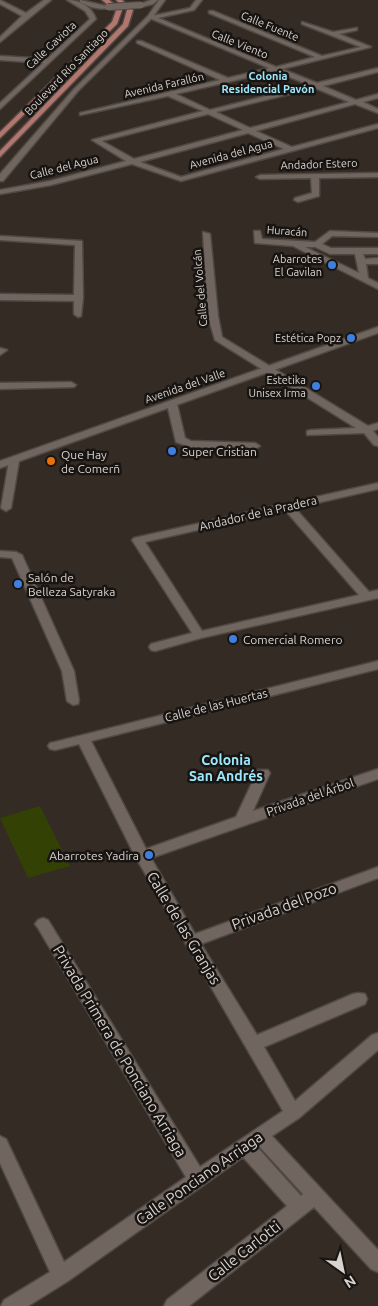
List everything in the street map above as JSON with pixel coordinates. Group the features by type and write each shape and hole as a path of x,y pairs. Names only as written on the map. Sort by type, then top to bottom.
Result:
{"main road":[{"name":"Boulevard Río Santiago","path":"0,136 115,22 119,10 104,0"},
{"name":"Boulevard Río Santiago","path":"0,155 126,24 130,10 118,0"}],"street":[{"path":"0,40 26,16 48,0"},
{"name":"Calle Gaviota","path":"0,107 93,19 92,14 88,10 70,0"},
{"path":"79,0 92,6 108,7 140,5 151,3 155,0"},
{"path":"0,179 76,90 151,18 162,0"},
{"path":"151,18 192,9 199,0"},
{"path":"0,2 26,16"},
{"name":"Calle Fuente","path":"211,12 322,58"},
{"name":"Calle Viento","path":"151,18 378,111"},
{"path":"304,23 332,34 355,29"},
{"name":"Avenida Farallón","path":"82,114 368,47 332,34"},
{"path":"138,42 227,80"},
{"path":"0,58 48,61"},
{"path":"210,112 378,70"},
{"path":"170,94 290,150"},
{"name":"Calle del Agua","path":"0,192 51,183 378,96"},
{"name":"Avenida del Agua","path":"210,112 96,140 132,161 181,179 378,126"},
{"name":"Andador Estero","path":"260,177 315,177 378,173"},
{"path":"298,200 316,194 315,177"},
{"name":"Huracán","path":"257,233 258,241 317,245 330,233 378,236"},
{"name":"Calle del Volcán","path":"206,234 216,334 222,341 271,369"},
{"path":"0,238 79,243 78,314"},
{"path":"290,243 378,286"},
{"path":"317,245 330,251 378,251"},
{"path":"359,252 364,279"},
{"path":"360,262 378,261"},
{"path":"0,297 79,298"},
{"name":"Avenida del Valle","path":"0,465 14,462 51,445 378,330"},
{"path":"271,369 367,430 378,443"},
{"path":"0,386 71,385"},
{"path":"172,404 180,440 184,442 255,446"},
{"path":"311,433 367,430 378,426"},
{"path":"6,508 14,462"},
{"name":"Andador de la Pradera","path":"199,635 138,540 378,486"},
{"path":"288,507 372,595"},
{"path":"0,554 16,554 68,671 74,702"},
{"path":"155,647 372,595"},
{"name":"Calle de las Huertas","path":"55,746 378,664"},
{"name":"Calle de las Granjas","path":"82,739 142,856 254,1044 293,1114"},
{"name":"Privada del Árbol","path":"242,820 264,773"},
{"name":"Privada del Árbol","path":"142,856 378,774"},
{"name":"Privada del Pozo","path":"191,941 378,872"},
{"name":"Privada Primera de Ponciano Arriaga","path":"43,924 197,1179"},
{"path":"254,1044 359,999"},
{"name":"Calle Ponciano Arriaga","path":"11,1306 60,1276 260,1134 293,1114 378,1040"},
{"path":"260,1134 314,1196 378,1263"},
{"path":"0,1144 60,1276"},
{"path":"244,1146 299,1207"},
{"name":"Calle Carlotti","path":"174,1306 314,1196"}],"green space":[{"path":"40,806 70,866 28,878 0,818"}],"place":[{"name":"Abarrotes El Gavilan","path":"332,265"},
{"name":"Estética Popz","path":"351,338"},
{"name":"Estetika Unisex Irma","path":"316,386"},
{"name":"Super Cristian","path":"172,451"},
{"name":"Que Hay de Comerñ","path":"51,461"},
{"name":"Salón de Belleza Satyraka","path":"18,584"},
{"name":"Comercial Romero","path":"233,639"},
{"name":"Abarrotes Yadira","path":"149,855"}],"district":[{"name":"Colonia Residencial Pavón","path":"268,82"},
{"name":"Colonia San Andrés","path":"226,768"}]}
